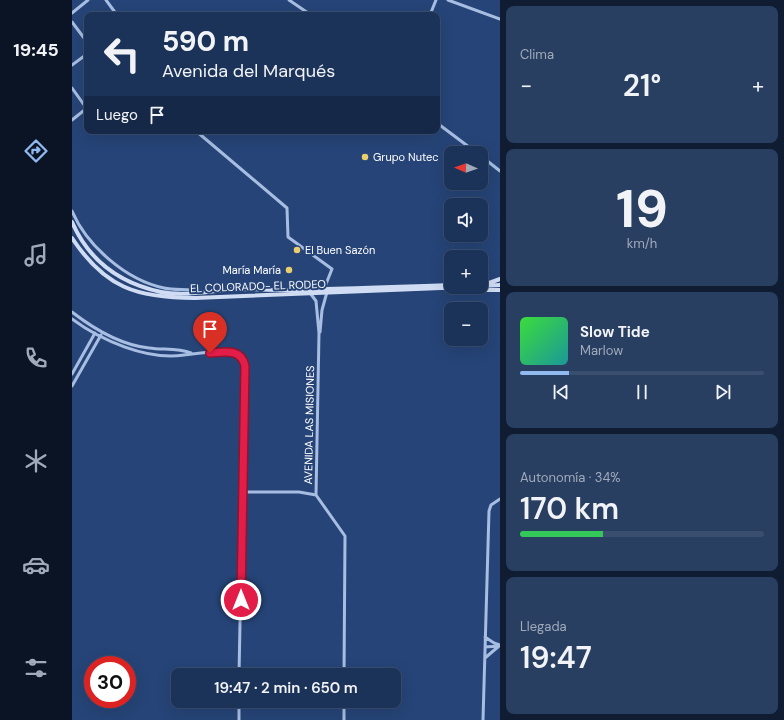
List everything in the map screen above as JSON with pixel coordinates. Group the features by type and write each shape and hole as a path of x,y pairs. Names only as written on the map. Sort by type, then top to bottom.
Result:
{"main road":[{"name":"EL COLORADO- EL RODEO","path":"72,222 80,239 92,256 106,269 123,278 162,292 200,292 239,289 326,291 444,288"},
{"name":"EL COLORADO- EL RODEO","path":"72,238 88,261 102,275 120,286 160,297 195,298 444,285"},
{"path":"489,283 500,280"},
{"path":"489,283 500,284"},
{"path":"488,285 500,284"},
{"path":"424,289 468,291 500,290"}],"street":[{"path":"72,13 88,0"},
{"path":"106,0 115,12"},
{"path":"289,0 307,12"},
{"path":"431,12 436,0"},
{"path":"448,0 500,19"},
{"path":"72,22 84,38"},
{"path":"72,65 84,56"},
{"path":"72,88 84,104"},
{"path":"72,120 84,110"},
{"path":"440,125 468,146"},
{"name":"AVENIDA LAS MISIONES","path":"200,134 287,208 288,237 332,269 322,310 322,326 319,334"},
{"path":"488,162 500,171"},
{"path":"72,211 97,249 126,272 162,288 200,292"},
{"name":"AVENIDA LAS MISIONES","path":"310,293 316,300 319,334 316,494 345,536 344,668"},
{"path":"72,312 102,333 132,344 147,348 184,350 191,353"},
{"path":"72,319 100,337 146,353 184,355 191,353 234,352 243,359 245,366 240,668"},
{"path":"72,374 97,330"},
{"path":"72,386 102,333"},
{"path":"131,348 132,344"},
{"path":"243,492 299,492 316,494"},
{"path":"483,720 489,511 492,505 500,499"},
{"path":"485,637 500,646"},
{"path":"485,646 500,646"},
{"path":"485,658 500,646"},
{"path":"239,708 239,720"},
{"path":"344,708 344,720"}],"place":[{"name":"Grupo Nutec","path":"365,157"},
{"name":"El Buen Sazón","path":"297,250"},
{"name":"María María","path":"289,270"}],"route":[{"path":"210,353 234,352 239,354 243,359 245,366 241,600"}]}
